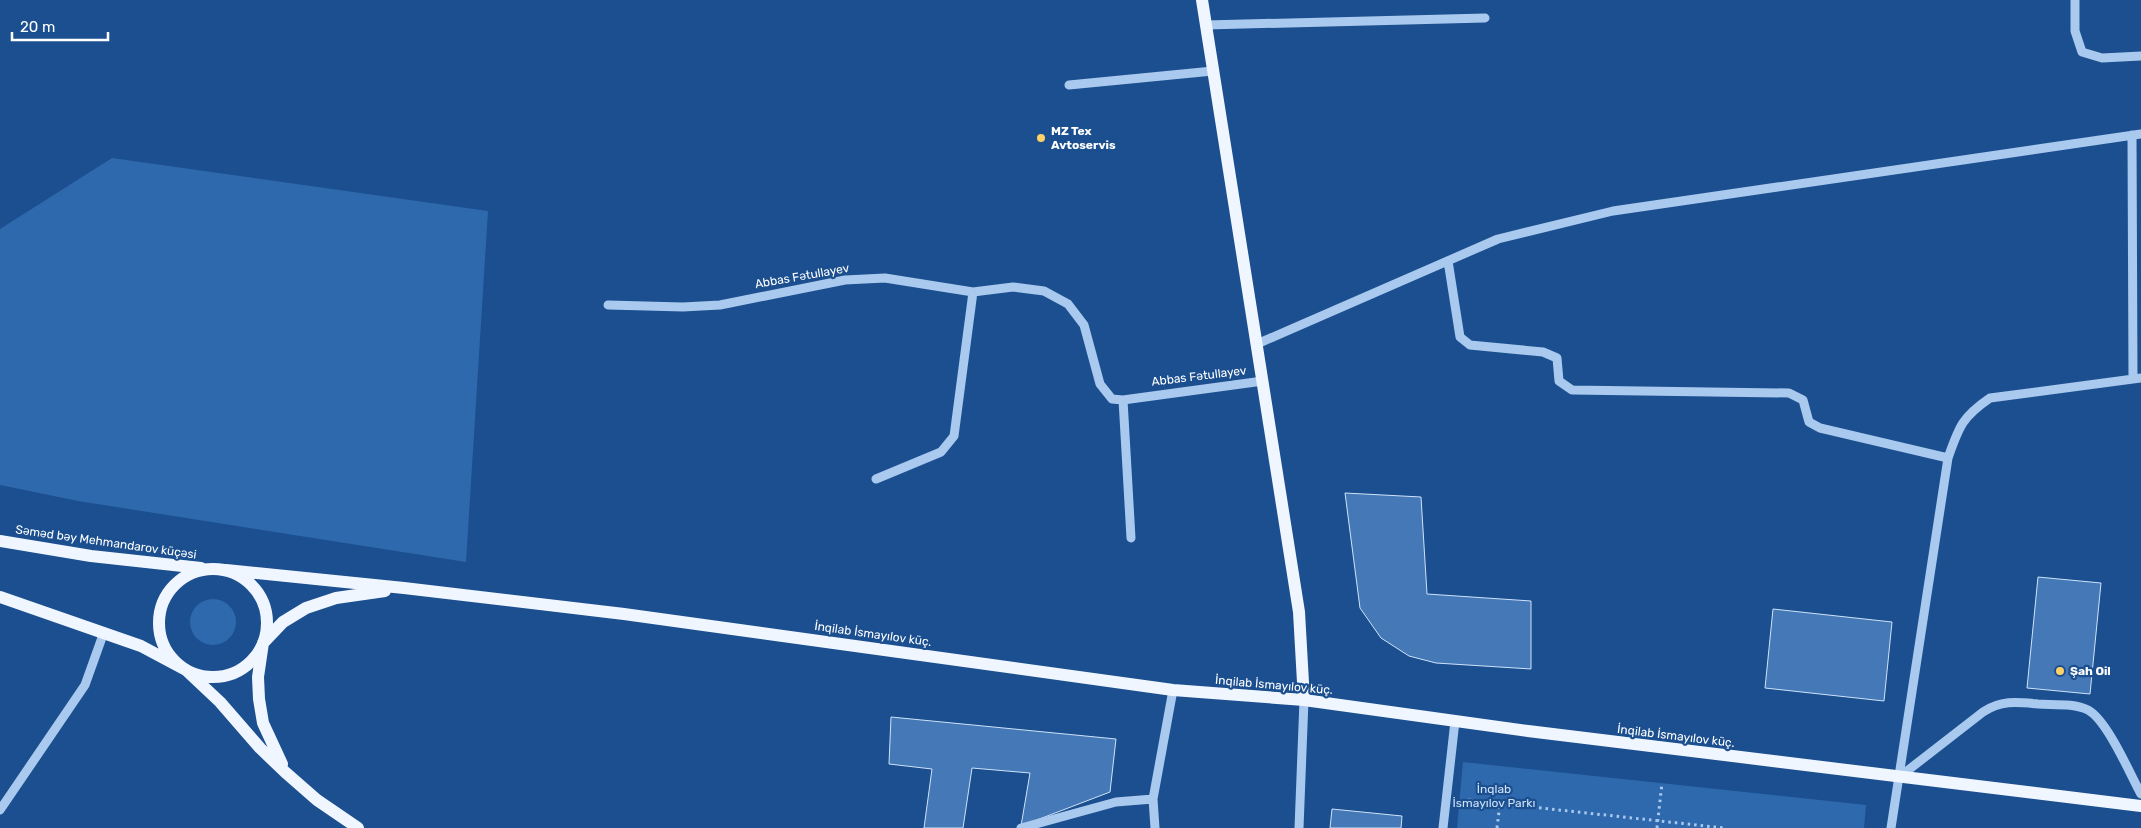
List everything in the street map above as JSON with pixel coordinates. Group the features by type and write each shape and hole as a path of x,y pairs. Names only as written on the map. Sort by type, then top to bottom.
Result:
{"main road":[{"name":"Abbas Fətullayev","path":"1202,0 1299,612 1304,700"},
{"name":"Səməd bəy Mehmandarov küçəsi","path":"0,541 91,556 209,569"},
{"path":"358,828 317,800 285,772 260,748 220,702 172,659 163,645 159,628 160,611 166,595 178,582 192,573 209,569 404,588"},
{"path":"226,570 243,578 256,590 264,606 267,624 258,677 259,699 263,723 285,772"},
{"name":"İnqilab İsmayılov küç.","path":"404,588 624,614 1172,690 1304,700 1898,778 2141,806"},
{"path":"0,597 141,646 186,670 203,676 222,676 239,670 254,658 263,643 283,622 306,608 336,598 404,588"}],"street":[{"path":"2075,0 2076,30 2082,52 2102,58 2141,56"},
{"path":"1206,25 1486,18"},
{"path":"1069,85 1213,71"},
{"path":"1257,344 1498,239 1612,211 2137,135 2137,378 1990,398 1972,410 1959,427 1948,458 1891,828"},
{"path":"1448,261 1460,337 1470,345 1543,352 1557,358 1559,381 1572,390 1789,394 1803,400 1809,422 1820,428 1948,458"},
{"name":"Abbas Fətullayev","path":"608,305 683,307 720,305 845,280 885,278 974,292 1013,287 1044,291 1068,304 1084,325 1100,384 1112,398 1123,400 1263,381"},
{"path":"876,479 941,452 954,436 974,292"},
{"path":"1123,400 1131,538"},
{"path":"0,810 85,685 104,632"},
{"path":"1155,828 1152,798 1172,690"},
{"path":"1299,828 1304,700"},
{"path":"1898,778 1983,712 1995,705 2010,702 2077,707 2088,710 2103,723 2141,794"},
{"path":"1443,828 1455,721"},
{"path":"1021,828 1116,802 1152,798"}],"path":[{"path":"1657,828 1662,783"},
{"path":"1460,799 1724,828"},
{"path":"1497,828 1500,803"}],"green space":[{"path":"112,158 488,211 466,562 78,501 0,485 0,229"},
{"path":"213,599 226,603 232,609 236,622 232,635 226,641 213,645 200,641 194,635 190,622 194,609 200,603"},
{"name":"İnqlab İsmayılov Parkı","path":"1463,762 1866,805 1864,828 1457,828"}],"building":[{"path":"1345,493 1421,497 1427,594 1531,601 1531,669 1436,663 1409,656 1381,638 1360,608"},
{"path":"2038,577 2101,583 2090,694 2027,688"},
{"path":"1773,609 1892,622 1884,701 1765,688"},
{"path":"891,717 1116,739 1110,792 1021,826 1030,773 972,768 963,828 924,828 932,769 889,764"},
{"path":"1332,809 1402,816 1401,828 1330,828"}],"place":[{"name":"MZ Tex Avtoservis","path":"1041,138"},
{"name":"Şah Oil","path":"2060,671"}]}
